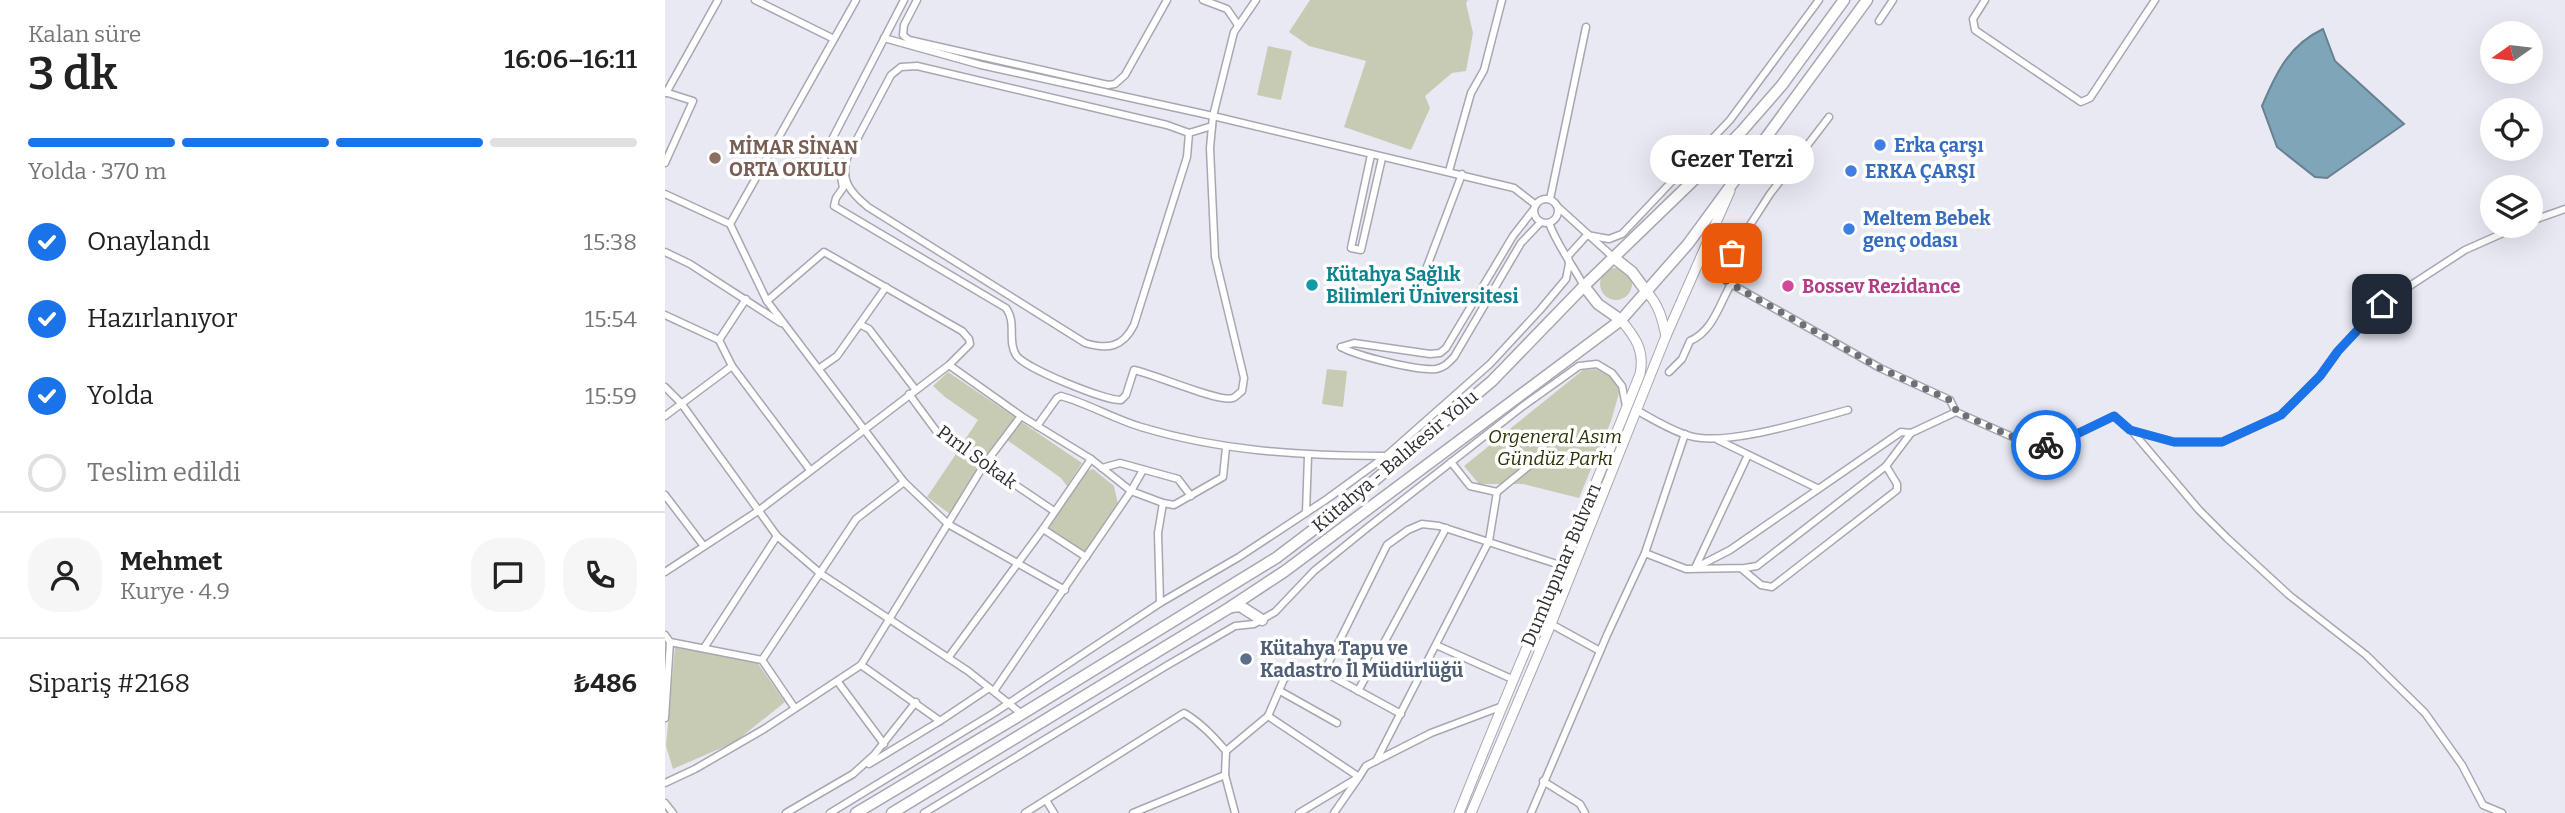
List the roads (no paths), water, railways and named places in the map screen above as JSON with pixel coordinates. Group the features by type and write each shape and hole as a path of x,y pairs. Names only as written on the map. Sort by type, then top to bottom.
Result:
{"highway":[{"name":"Kütahya - Balıkesir Yolu","path":"856,813 1276,558 1342,508 1492,381 1581,281 1613,257 1741,132 1782,85 1844,0"},
{"name":"Kütahya - Balıkesir Yolu","path":"892,813 1229,608 1285,571 1621,320 1688,244 1867,0"},
{"path":"1613,257 1632,272 1646,291"},
{"path":"1581,281 1598,304 1621,320"},
{"path":"1229,608 1240,606 1262,620"}],"main road":[{"name":"Dumlupınar Bulvarı","path":"1459,813 1512,679 1733,184"},
{"path":"1646,291 1656,302 1666,336"},
{"name":"Dumlupınar Bulvarı","path":"1471,813 1551,624 1631,409 1642,356 1637,341 1621,320"}],"street":[{"path":"665,163 693,101 666,92 718,0"},
{"path":"755,0 834,39"},
{"path":"730,224 856,0"},
{"path":"904,0 824,155 825,166 841,176 843,188 834,206 1006,308 1013,321 1015,354 1022,361 1112,400 1121,400 1126,395 1135,370 1154,374 1218,398 1233,398 1242,391 1244,378 1215,257 1210,148 1213,116 1234,32 1255,0"},
{"path":"917,0 902,29 903,35 909,40 1108,85 1115,84 1125,75 1167,0"},
{"path":"1203,0 1227,9 1238,25"},
{"path":"1449,171 1471,93 1484,70 1502,0"},
{"path":"1587,235 1609,239 1622,234 1730,120 1819,0"},
{"path":"1879,21 1893,0"},
{"path":"1985,0 1973,19 1975,30 2081,102 2090,98 2152,1"},
{"path":"1550,199 1586,27"},
{"path":"884,38 981,65 1213,116 1514,188 1535,207 1536,216 1545,222 1581,281"},
{"path":"1189,133 1187,157 1135,325 1128,337 1111,347 1086,343 868,207 852,195 843,170 891,75 901,67 917,66 1167,125 1189,133 1212,126"},
{"path":"1829,117 1770,194 1717,275 1880,368 1950,400 1957,412 2033,446 2056,444 2114,416 2130,430 2199,510 2289,595 2365,655 2425,713 2462,765 2483,805 2502,813"},
{"path":"1371,155 1351,248 1361,250 1382,158"},
{"path":"1420,285 1462,174"},
{"path":"665,194 730,224 767,301 904,482 948,524 1065,590"},
{"path":"1550,199 1542,200 1535,207 1513,236 1446,348 1440,353 1430,355 1354,343 1341,347 1354,354 1433,369 1445,366 1454,357 1521,243 1545,222 1558,215 1558,207"},
{"path":"1550,199 1613,257"},
{"path":"2543,217 2565,209"},
{"path":"1567,256 1587,235"},
{"path":"2130,430 2174,442 2222,442 2281,415 2320,376 2338,351 2382,304 2465,250 2492,238"},
{"path":"665,252 746,299 786,326"},
{"path":"665,572 758,511 968,348 969,339 963,331 824,252 767,301"},
{"path":"830,813 994,713 1160,603 1306,513 1386,456 1490,364 1566,279 1569,264 1567,256"},
{"path":"1566,279 1581,281"},
{"path":"1669,372 1682,359 1690,341 1703,335 1709,327 1731,284"},
{"path":"820,368 837,356 886,287"},
{"path":"719,340 746,299"},
{"path":"665,315 719,340 731,366 810,470"},
{"name":"Pırıl Sokak","path":"861,325 869,330 937,432 1054,511"},
{"path":"923,813 1235,626 1262,620 1275,612 1314,570 1523,406 1574,369 1584,365 1590,363 1604,367 1618,378 1631,409 1685,434 1716,439 1818,488"},
{"path":"949,365 1021,416 1091,459 1131,491 1163,503 1174,505 1223,477 1226,447"},
{"path":"665,416 731,366"},
{"path":"665,387 681,403 777,536 821,574 948,658 1022,714"},
{"path":"1037,426 1061,396 1140,427 1226,447 1308,456 1386,456"},
{"path":"1716,439 1847,410"},
{"path":"1645,553 1686,569 1757,566 1886,466 1911,433 1957,412"},
{"path":"665,783 756,734 861,665 984,465 1021,416"},
{"path":"1695,568 1730,550 1901,432 1911,433"},
{"path":"1531,813 1645,553 1685,434"},
{"path":"1695,568 1748,455"},
{"path":"1306,513 1308,456"},
{"path":"1376,761 1489,541 1497,492 1541,456"},
{"path":"948,658 1019,564 1091,459"},
{"path":"1451,461 1470,486 1497,492"},
{"path":"1102,468 1120,463 1178,479 1191,496"},
{"path":"1740,568 1761,585 1772,587 1897,490 1897,484 1886,466"},
{"path":"786,813 991,689 1065,590 1143,470"},
{"path":"762,660 856,519 904,482"},
{"path":"665,495 703,545"},
{"path":"1160,603 1158,533 1163,503"},
{"path":"1324,672 1387,545 1408,530 1422,524 1446,528 1563,566"},
{"path":"1359,691 1446,528"},
{"path":"1043,529 1086,557"},
{"path":"704,648 777,536"},
{"path":"1551,624 1600,651"},
{"path":"665,635 670,642 665,718"},
{"path":"670,642 762,660 794,707"},
{"path":"1436,645 1512,679"},
{"path":"861,665 940,721"},
{"path":"1226,751 1268,716 1285,679 1291,673 1302,669 1324,672 1401,713"},
{"path":"838,682 884,744"},
{"path":"1280,691 1337,723"},
{"path":"994,713 1002,698"},
{"path":"853,774 884,744 916,702"},
{"path":"1334,813 1366,766 1431,733 1500,707"},
{"path":"1025,813 1184,713 1196,720 1226,751 1225,775 1235,813"},
{"path":"1268,716 1359,777"},
{"path":"1133,813 1225,775"},
{"path":"1299,813 1359,777"},
{"path":"1543,781 1580,804 1585,813"},
{"path":"1046,800 1054,813"},
{"path":"665,803 673,813"}],"water":[{"path":"2323,29 2335,61 2404,124 2327,178 2315,177 2277,147 2262,106 2278,71 2292,52"}],"place":[{"name":"Erka çarşı","path":"1880,145"},
{"name":"MİMAR SİNAN ORTA OKULU","path":"715,158"},
{"name":"ERKA ÇARŞI","path":"1851,171"},
{"name":"Meltem Bebek genç odası","path":"1849,229"},
{"name":"Gezer Terzi","path":"1732,253"},
{"name":"Kütahya Sağlık Bilimleri Üniversitesi","path":"1312,285"},
{"name":"Bossev Rezidance","path":"1788,286"},
{"name":"Kütahya Tapu ve Kadastro İl Müdürlüğü","path":"1246,659"}],"park label":[{"name":"Orgeneral Asım Gündüz Parkı","path":"1555,447"}]}
